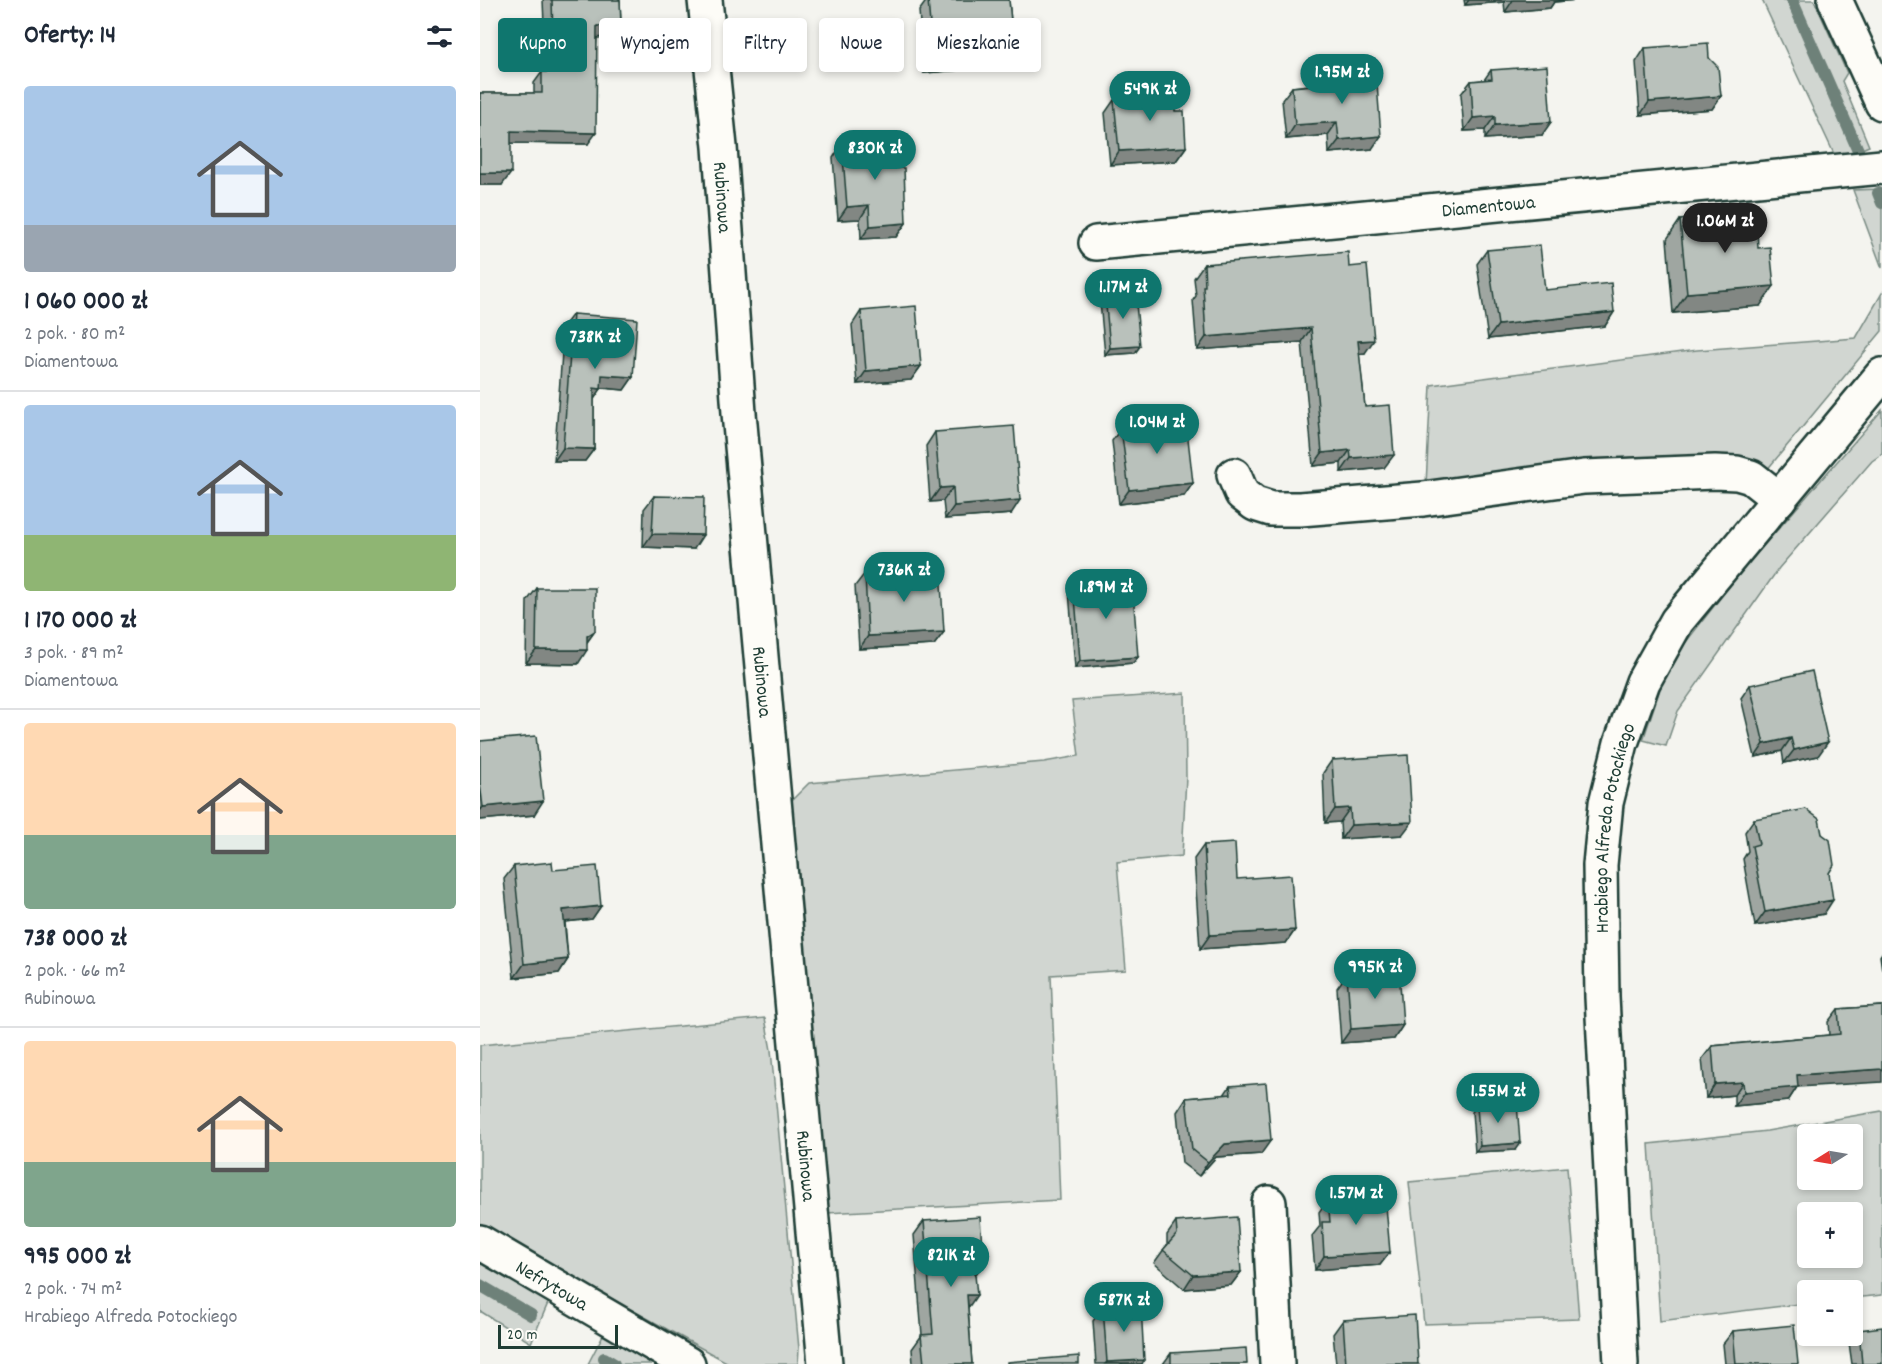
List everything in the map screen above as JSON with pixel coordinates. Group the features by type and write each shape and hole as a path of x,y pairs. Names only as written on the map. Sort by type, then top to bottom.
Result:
{"street":[{"name":"Rubinowa","path":"705,0 720,147 739,413 825,1364"},
{"path":"1835,0 1882,103"},
{"name":"Diamentowa","path":"1096,243 1882,167"},
{"name":"Hrabiego Alfreda Potockiego","path":"1621,1364 1600,932 1600,865 1606,803 1621,743 1643,682 1677,621 1882,375"},
{"path":"1234,476 1242,494 1255,504 1271,509 1300,509 1423,499 1584,477 1715,472 1737,473 1751,477 1779,499"},
{"path":"1269,1203 1277,1364"},
{"name":"Nefrytowa","path":"480,1242 688,1364"}],"shaded area":[{"path":"1762,0 1814,0 1847,73 1842,81 1869,146 1840,158 1835,156"},
{"path":"1882,189 1882,268 1853,190"},
{"path":"1882,293 1882,331 1766,471 1426,485 1431,385 1697,350 1856,338"},
{"path":"1882,410 1882,454 1872,461 1779,568 1678,711 1666,746 1643,740 1668,665 1739,574"},
{"path":"1185,693 1186,777 1182,856 1117,862 1126,970 1051,975 1060,1200 827,1213 790,802 809,783 1044,762 1079,756 1072,701"},
{"path":"765,1018 771,1050 799,1349 798,1364 730,1364 540,1259 480,1223 480,1045"},
{"path":"1882,1111 1882,1295 1863,1297 1863,1280 1797,1280 1797,1304 1660,1321 1649,1144 1797,1126 1797,1190 1863,1190 1863,1124 1807,1124"},
{"path":"1567,1167 1579,1319 1424,1324 1409,1182"},
{"path":"480,1259 551,1296 531,1343 480,1311"},
{"path":"604,1333 658,1364 588,1364"}],"building":[{"path":"552,0 620,0 621,18 599,18 599,26 597,26 596,133 511,131 511,173 480,173 480,93 542,93 542,72 587,72 587,18 552,18"},
{"path":"928,0 1009,0 1011,18 930,18"},
{"path":"1708,43 1709,58 1718,67 1721,96 1649,102 1645,48"},
{"path":"1547,66 1551,122 1495,125 1495,116 1473,118 1471,81 1492,79 1491,70"},
{"path":"1376,71 1381,136 1339,140 1337,122 1295,125 1292,87 1334,83 1333,74"},
{"path":"1174,89 1175,111 1184,111 1186,147 1119,151 1114,100 1136,98 1136,91"},
{"path":"895,140 897,168 904,168 906,223 870,226 869,205 847,207 842,144"},
{"path":"1756,213 1758,248 1770,247 1774,286 1687,293 1680,220"},
{"path":"1540,245 1545,290 1611,283 1614,312 1498,325 1487,250"},
{"path":"1348,252 1349,267 1367,265 1374,340 1358,341 1365,407 1390,405 1394,455 1351,458 1350,450 1322,453 1311,328 1206,337 1204,264"},
{"path":"1135,293 1140,346 1110,348 1105,295"},
{"path":"916,306 921,366 866,371 861,311"},
{"path":"573,314 637,319 633,377 602,375 601,389 594,388 594,449 563,448"},
{"path":"1186,421 1193,483 1129,490 1121,428"},
{"path":"1014,426 1020,500 954,506 953,487 940,488 935,432"},
{"path":"654,496 704,497 703,535 652,534"},
{"path":"940,569 944,632 868,636 865,573"},
{"path":"1132,580 1138,657 1080,661 1074,584"},
{"path":"537,588 595,588 595,631 587,636 587,650 536,650"},
{"path":"1812,671 1828,742 1794,750 1791,738 1764,744 1750,685"},
{"path":"536,736 543,801 483,807 480,783 480,741"},
{"path":"1408,755 1412,822 1351,825 1350,808 1335,809 1332,760"},
{"path":"1806,809 1819,819 1822,834 1830,840 1834,865 1829,873 1833,900 1765,912 1752,846 1759,844 1754,819"},
{"path":"1235,843 1237,879 1291,875 1295,930 1210,935 1204,845"},
{"path":"552,862 553,870 597,866 601,906 563,910 568,959 524,964 514,866"},
{"path":"1399,970 1403,1025 1351,1029 1347,974"},
{"path":"1882,1006 1882,1069 1797,1075 1798,1087 1744,1092 1743,1082 1715,1084 1712,1046 1840,1034 1838,1009"},
{"path":"1266,1083 1271,1140 1225,1144 1208,1162 1192,1149 1186,1098 1231,1094 1230,1086"},
{"path":"1517,1103 1520,1143 1480,1146 1477,1106"},
{"path":"1385,1195 1390,1252 1324,1256 1322,1222 1330,1222 1328,1199"},
{"path":"980,1217 983,1264 974,1265 977,1295 967,1295 972,1364 924,1364 921,1335 933,1334 924,1221"},
{"path":"1237,1217 1241,1272 1193,1275 1163,1250 1177,1234 1176,1222"},
{"path":"1141,1305 1144,1360 1107,1362 1103,1307"},
{"path":"1415,1315 1418,1364 1346,1364 1343,1320"},
{"path":"1794,1325 1798,1364 1736,1364 1733,1331"},
{"path":"1882,1327 1882,1364 1862,1364 1860,1346 1863,1346 1863,1329"},
{"path":"1246,1348 1247,1364 1171,1364 1171,1353"},
{"path":"1079,1356 1079,1364 1007,1364 1007,1362"}],"waterway":[{"path":"1792,0 1858,150"},
{"path":"1878,193 1882,203"},
{"path":"480,1285 531,1315"},
{"path":"604,1358 614,1364"}]}
